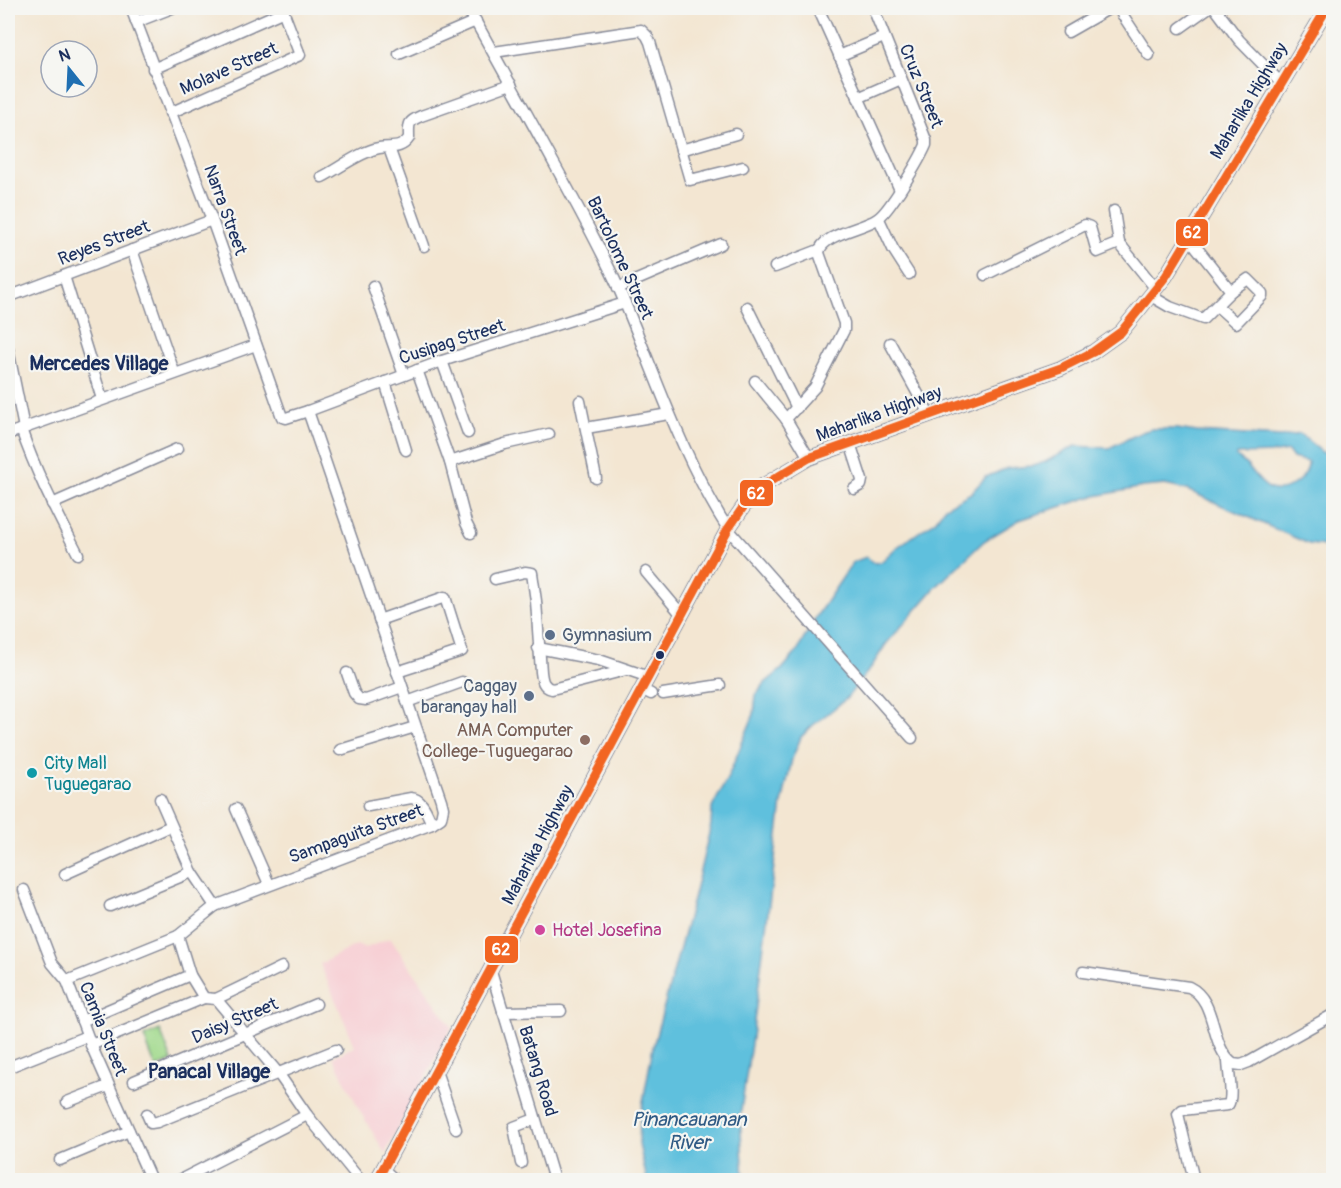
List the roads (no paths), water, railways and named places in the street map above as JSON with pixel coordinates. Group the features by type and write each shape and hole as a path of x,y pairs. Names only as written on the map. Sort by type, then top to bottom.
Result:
{"main road":[{"name":"Maharlika Highway","path":"380,1175 490,971 647,692 650,676 728,529 744,506 764,485 809,458 1061,368 1093,352 1121,332 1153,292 1189,238 1327,8"}],"street":[{"name":"Narra Street","path":"131,8 212,220 279,414 283,418 291,416"},
{"path":"136,22 172,8"},
{"name":"Bartolome Street","path":"468,8 592,234 625,303 669,414 710,500 728,529 912,738"},
{"path":"818,8 900,190"},
{"name":"Cruz Street","path":"873,8 926,140 926,145 900,190 879,219"},
{"path":"1068,32 1110,8"},
{"path":"1118,8 1149,55"},
{"path":"1179,28 1208,8"},
{"path":"1215,8 1239,40 1281,83"},
{"path":"153,69 283,9"},
{"name":"Molave Street","path":"170,112 300,55 283,9"},
{"path":"399,54 476,21"},
{"path":"494,52 641,30 650,42 691,181 743,167"},
{"path":"839,56 884,37"},
{"path":"858,98 901,79"},
{"path":"322,177 376,148 398,147 408,141 408,125 414,119 511,84"},
{"path":"681,150 736,134"},
{"path":"389,148 424,246"},
{"path":"1114,211 1119,243 1153,292 1170,306 1203,319 1231,291 1248,279 1262,292 1262,296 1236,323 1217,306"},
{"path":"775,267 819,250 826,241 879,219 893,249 909,274"},
{"name":"Reyes Street","path":"8,297 212,220"},
{"path":"985,275 1085,225 1090,227 1097,252 1119,243"},
{"path":"1189,238 1231,291"},
{"path":"618,288 721,244"},
{"path":"132,250 174,372"},
{"path":"786,419 823,375 844,330 841,311 819,250"},
{"path":"64,276 102,399"},
{"path":"373,286 404,375"},
{"name":"Cusipag Street","path":"291,416 442,361 625,303"},
{"path":"747,307 797,408"},
{"path":"890,343 929,414"},
{"path":"8,434 174,372 256,345"},
{"path":"8,349 22,428 30,456 78,554"},
{"path":"442,361 468,433"},
{"path":"417,370 450,462 465,523 471,533"},
{"path":"755,381 786,419 809,458"},
{"path":"385,382 406,450"},
{"path":"580,401 597,478"},
{"name":"Sampaguita Street","path":"67,981 178,936 215,906 432,824 441,818 443,808 308,411"},
{"path":"586,428 669,414"},
{"path":"450,462 505,444 549,434"},
{"path":"850,443 862,480 861,484 854,489"},
{"path":"52,504 177,449"},
{"path":"495,579 528,571 532,573 538,648 543,682 548,688 552,689 626,670"},
{"path":"646,572 682,615"},
{"path":"379,620 445,597 462,651 397,672"},
{"path":"538,648 599,660 650,676"},
{"path":"347,673 354,693 359,699 366,700 402,687"},
{"path":"407,702 462,682"},
{"path":"663,694 720,685"},
{"path":"340,750 416,728"},
{"path":"368,806 417,798 432,824"},
{"path":"160,799 192,872 215,906"},
{"path":"236,809 269,884"},
{"path":"65,874 171,826"},
{"path":"110,906 192,872"},
{"name":"Camia Street","path":"24,890 52,963 67,981 108,1086 152,1180"},
{"path":"178,936 190,975 204,998"},
{"path":"9,1067 89,1041 204,998 216,999 282,967"},
{"name":"Batang Road","path":"490,971 554,1180"},
{"path":"1083,972 1190,987 1198,991 1205,1004 1228,1060 1231,1102 1228,1105 1182,1110 1178,1114 1194,1180"},
{"path":"82,1021 190,975"},
{"path":"216,999 278,1073 307,1115 360,1180"},
{"name":"Daisy Street","path":"134,1081 316,1005"},
{"path":"504,1012 561,1011"},
{"path":"1228,1060 1233,1064 1241,1065 1249,1062 1334,1014"},
{"path":"149,1118 157,1122 336,1050"},
{"path":"436,1071 456,1129"},
{"path":"67,1102 108,1086"},
{"path":"180,1180 307,1115"},
{"path":"521,1163 514,1127 535,1119"},
{"path":"60,1160 129,1131"},
{"path":"380,1175 395,1180"}],"water":[{"name":"Pinancauanan River","path":"1152,429 1177,429 1281,437 1300,434 1322,452 1333,456 1333,547 1309,544 1187,490 1165,485 1090,497 1019,520 984,541 935,588 886,644 846,699 801,737 792,759 782,803 740,1117 744,1180 647,1180 639,1144 640,1118 653,1047 694,896 711,825 712,808 728,777 754,714 756,695 796,653 816,617 853,562 866,557 875,563 881,562 896,548 935,521 945,507 971,493 986,477 1008,468 1033,466 1045,462 1075,446 1109,448","holes":["1288,451 1293,458 1308,462 1307,471 1289,487 1276,490 1265,486 1236,456"]}],"place":[{"name":"Gymnasium","path":"550,635"},
{"name":"Caggay barangay hall","path":"529,696"},
{"name":"AMA Computer College-Tuguegarao","path":"585,740"},
{"name":"City Mall Tuguegarao","path":"32,773"},
{"name":"Hotel Josefina","path":"540,930"}],"district":[{"name":"Mercedes Village","path":"99,363"},
{"name":"Panacal Village","path":"209,1071"}]}
